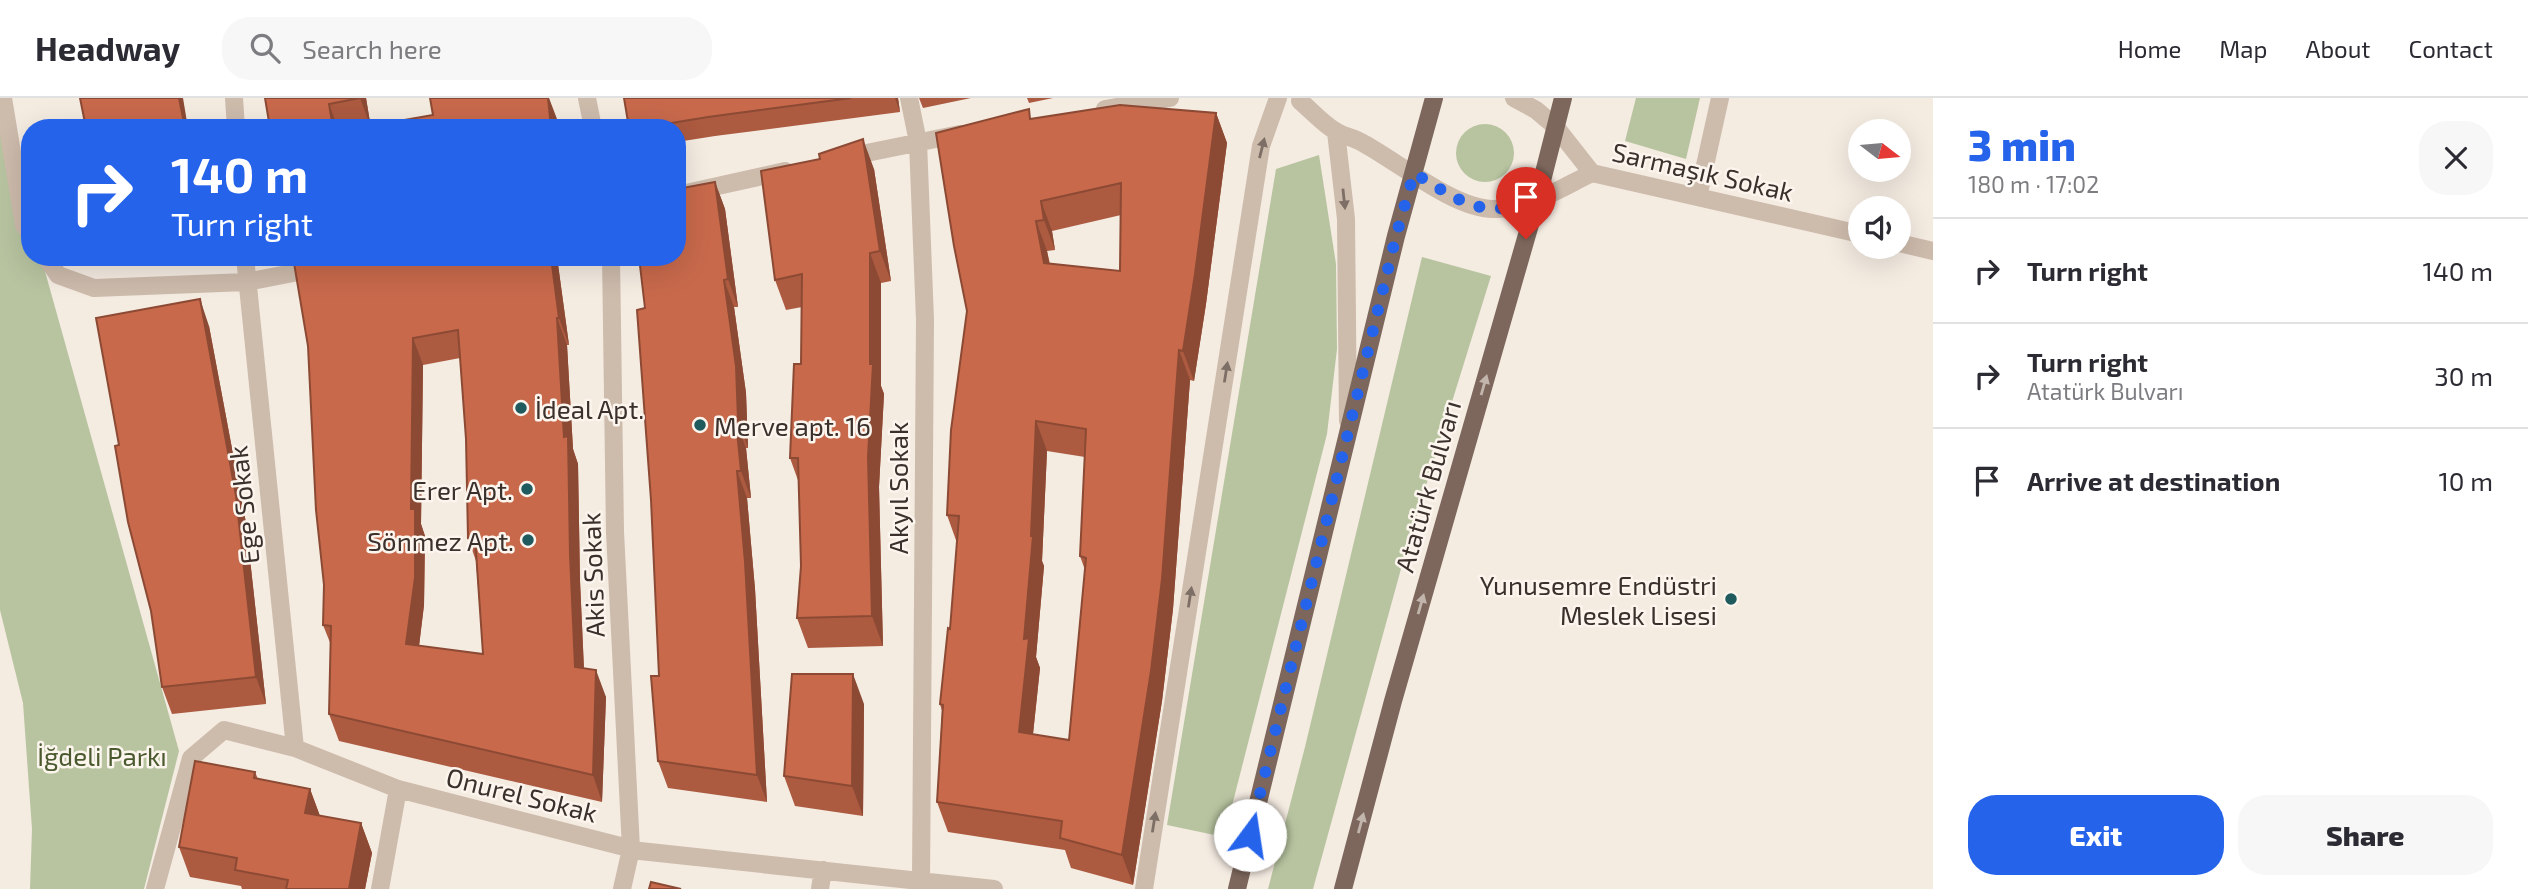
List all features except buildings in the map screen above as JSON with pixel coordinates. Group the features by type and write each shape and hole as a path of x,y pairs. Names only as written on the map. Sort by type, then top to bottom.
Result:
{"main road":[{"path":"1237,889 1396,236 1434,98"},
{"name":"Atatürk Bulvarı","path":"1343,889 1397,687 1537,200 1563,98"}],"street":[{"path":"3,98 21,207"},
{"path":"234,98 235,119"},
{"path":"587,98 591,119"},
{"name":"Akyıl Sokak","path":"909,98 918,142 925,320 921,880"},
{"path":"1091,112 1170,98"},
{"path":"1144,889 1261,146 1278,98"},
{"name":"Sarmaşık Sokak","path":"1514,98 1536,110 1555,126 1592,173 1848,231"},
{"path":"1698,197 1720,98"},
{"path":"1300,99 1336,132 1359,141 1452,198 1473,207 1492,210 1514,208 1537,200 1592,173"},
{"path":"825,162 971,132"},
{"path":"1336,132 1346,219 1348,432"},
{"path":"686,193 798,168"},
{"path":"1911,246 1933,251"},
{"path":"52,266 58,275 94,288 246,282 328,266"},
{"name":"Ege Sokak","path":"245,266 295,748"},
{"name":"Akis Sokak","path":"611,266 615,532 631,849 622,889"},
{"name":"Onurel Sokak","path":"155,889 191,758 224,730 295,748 398,789 631,849 994,889"},
{"path":"380,889 398,789"},
{"path":"821,889 824,870"}],"green space":[{"path":"1636,98 1700,98 1686,159 1625,141"},
{"name":"İğdeli Parkı","path":"0,110 21,184 21,266 44,266 179,751 144,889 30,889 32,829 23,703 0,610"},
{"path":"1485,124 1501,129 1509,137 1514,153 1509,169 1501,177 1485,182 1469,177 1461,169 1456,153 1461,137 1469,129"},
{"path":"1319,155 1336,264 1337,349 1327,434 1224,837 1167,825 1276,169"},
{"path":"1422,257 1491,276 1407,547 1313,889 1268,889 1305,747"}],"place":[{"name":"İdeal Apt.","path":"521,408"},
{"name":"Merve apt. 16","path":"700,425"},
{"name":"Erer Apt.","path":"527,489"},
{"name":"Sönmez Apt.","path":"528,540"},
{"name":"Yunusemre Endüstri Meslek Lisesi","path":"1731,599"}],"route":[{"path":"1250,835 1396,236 1414,173 1452,198 1473,207 1492,210 1514,208 1537,200 1526,239"}]}
